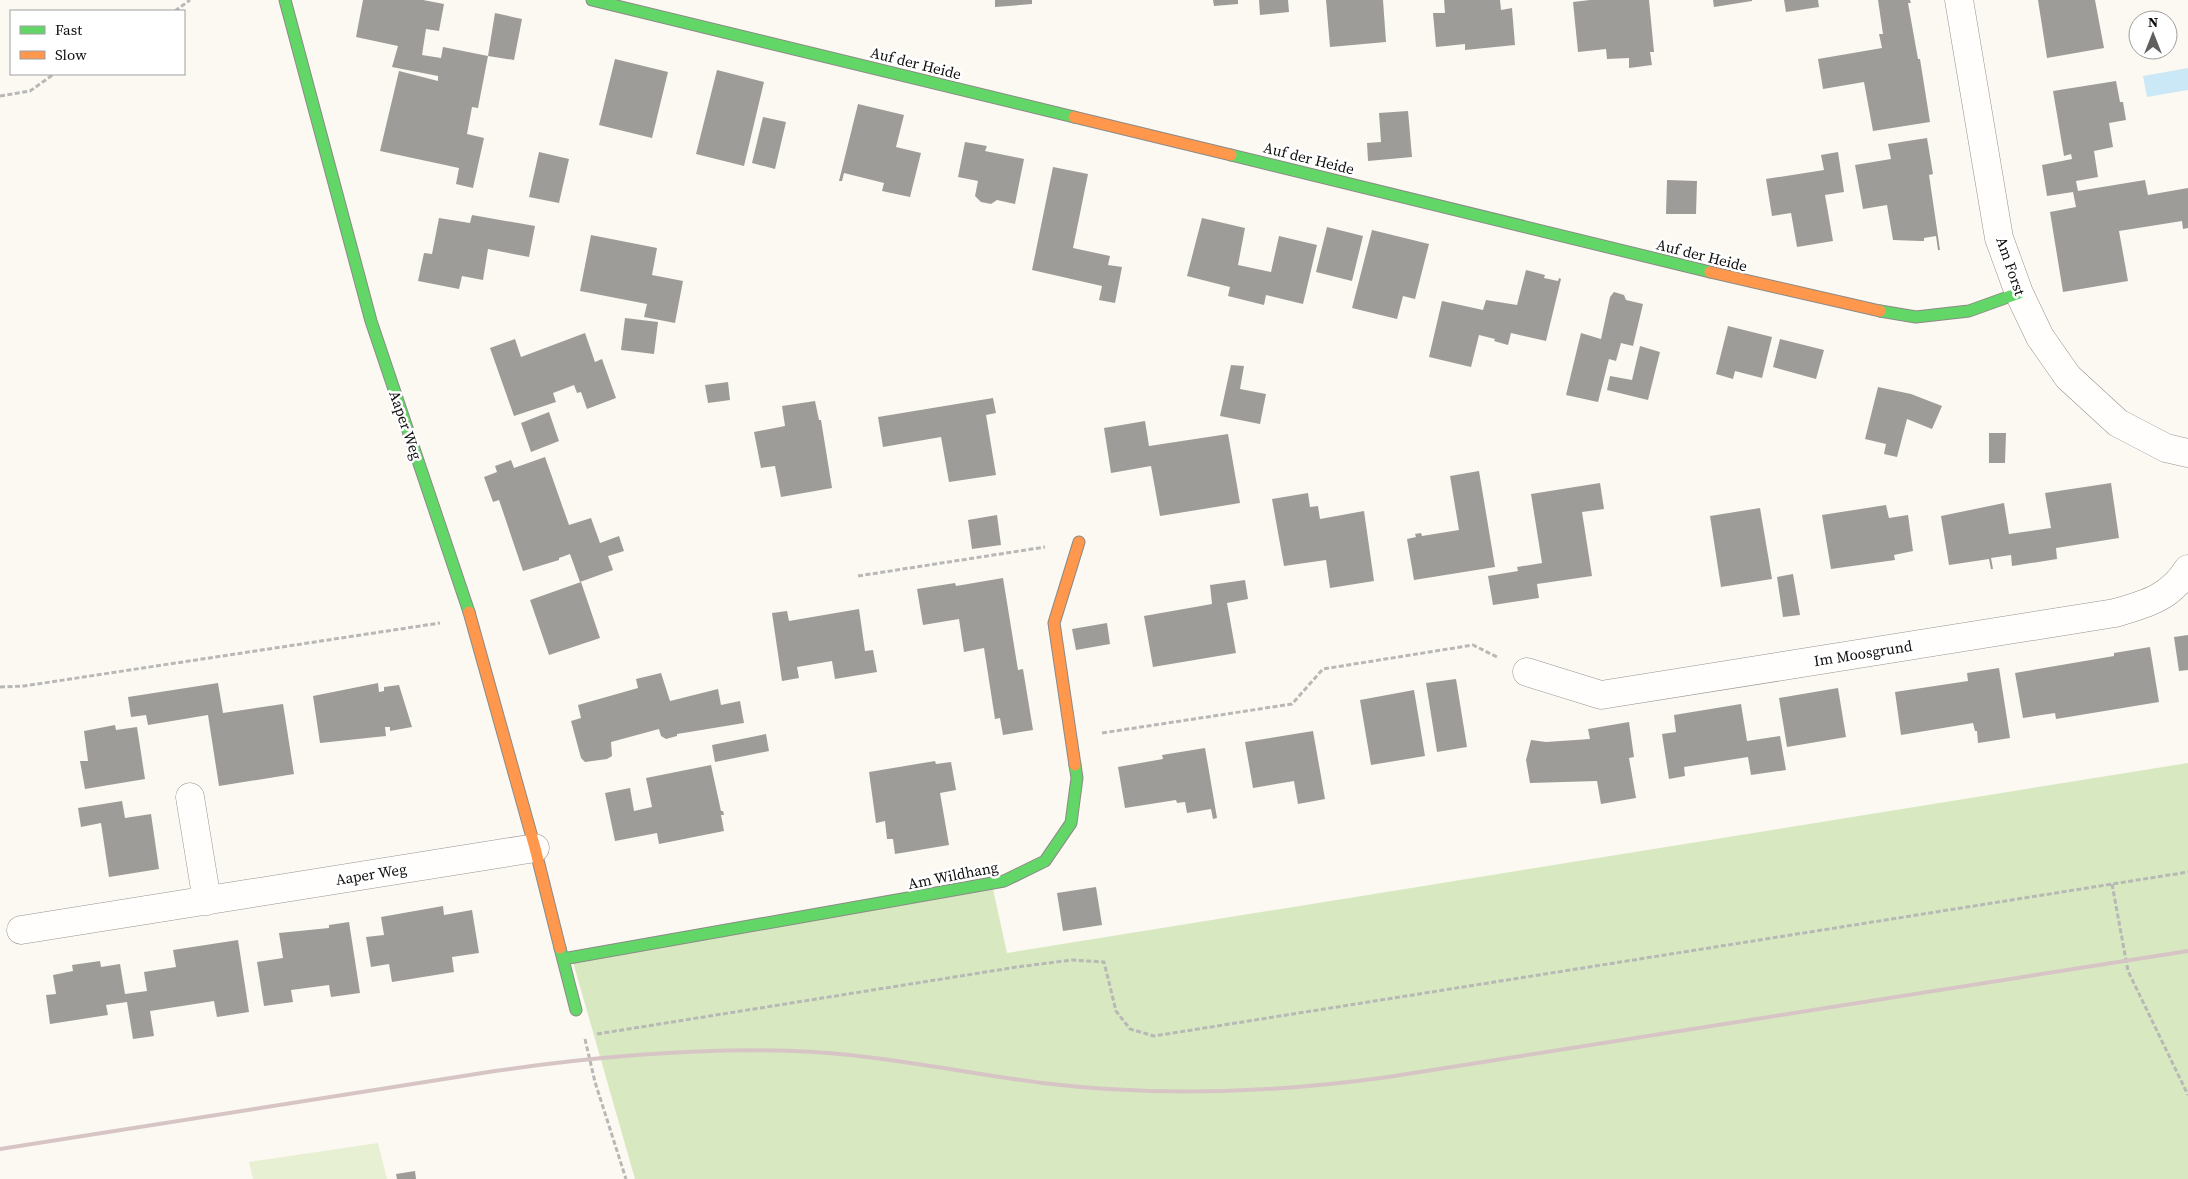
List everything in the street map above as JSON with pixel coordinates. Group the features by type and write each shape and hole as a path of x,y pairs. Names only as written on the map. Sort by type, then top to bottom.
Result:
{"street":[{"name":"Aaper Weg","path":"285,0 371,321 471,618 473,632 535,848 576,1010"},
{"name":"Auf der Heide","path":"592,0 1859,308 1916,317 1969,311 2019,293"},
{"name":"Am Forst","path":"1959,0 1999,238 2019,293 2040,337 2068,378 2118,423 2166,448 2188,454"},
{"name":"Am Wildhang","path":"563,959 1004,882 1045,861 1071,823 1077,778 1054,623 1079,542"},
{"name":"Im Moosgrund","path":"1527,672 1601,695 2115,613 2144,605 2167,594 2188,569"},
{"path":"190,797 207,901"},
{"name":"Aaper Weg","path":"21,930 535,848"}],"path":[{"path":"176,10 190,0"},
{"path":"0,96 30,91 53,75"},
{"path":"858,576 1079,542"},
{"path":"0,687 24,686 471,618"},
{"path":"1072,738 1292,704 1323,669 1472,645 1527,672"},
{"path":"594,1034 623,1032 1016,967 1072,960 1104,962 1116,1011 1130,1029 1154,1036 2188,872"},
{"path":"2112,884 2128,971 2188,1095"},
{"path":"584,1036 595,1082 626,1179"}],"green space":[{"path":"2188,763 2188,1179 635,1179 573,962 993,889 1007,953"},
{"path":"378,1143 387,1179 253,1179 249,1162"}],"water":[{"path":"2188,68 2188,90 2147,97 2143,76"}],"building":[{"path":"363,0 423,0 444,4 439,31 426,29 422,55 441,58 443,47 488,56 478,108 472,107 467,134 484,138 473,188 456,184 459,168 380,151 399,71 438,81 438,76 392,67 398,46 356,37"},
{"path":"995,0 1032,0 1032,4 995,7"},
{"path":"1213,0 1238,0 1238,4 1214,6"},
{"path":"1259,0 1288,0 1289,12 1260,15"},
{"path":"1326,0 1383,0 1386,42 1330,47"},
{"path":"1444,0 1500,0 1501,10 1512,8 1515,45 1465,50 1465,44 1436,47 1433,13 1445,13"},
{"path":"1590,0 1649,0 1654,52 1650,52 1652,65 1629,68 1629,58 1607,59 1606,49 1578,52 1573,2"},
{"path":"1713,0 1752,0 1752,1 1714,7"},
{"path":"1784,0 1818,0 1819,7 1786,12"},
{"path":"1878,0 1910,0 1911,3 1908,3 1918,59 1920,59 1930,122 1873,131 1864,82 1823,89 1818,59 1882,48 1879,34 1883,34"},
{"path":"2038,0 2095,0 2104,48 2047,58"},
{"path":"495,13 522,19 514,60 488,56"},
{"path":"615,59 668,72 652,138 599,125"},
{"path":"717,70 764,82 744,166 696,154"},
{"path":"2116,81 2120,102 2123,102 2126,120 2109,123 2113,147 2094,151 2098,177 2076,181 2078,191 2145,180 2148,195 2188,188 2188,228 2183,229 2182,221 2119,231 2128,281 2063,292 2050,212 2076,207 2073,192 2047,196 2042,165 2072,159 2071,154 2064,156 2053,91"},
{"path":"858,104 904,115 896,147 921,153 910,197 882,191 884,183 844,173 842,181 839,181"},
{"path":"1408,111 1412,157 1368,161 1367,143 1381,142 1379,113"},
{"path":"763,117 786,122 775,169 752,163"},
{"path":"1927,138 1933,174 1929,175 1940,250 1938,250 1936,236 1924,238 1924,241 1893,240 1887,205 1863,209 1855,165 1891,159 1888,144"},
{"path":"965,142 987,146 985,151 1024,159 1015,204 997,200 991,204 981,202 975,196 978,181 958,177"},
{"path":"539,152 569,159 559,203 529,197"},
{"path":"1838,152 1844,192 1825,195 1833,241 1797,247 1791,213 1772,216 1766,179 1824,170 1821,155"},
{"path":"1053,167 1088,174 1073,248 1110,256 1108,265 1122,267 1115,303 1099,300 1102,286 1032,270"},
{"path":"1667,180 1697,181 1696,214 1666,214"},
{"path":"472,215 535,226 529,257 488,249 483,280 462,276 459,289 418,281 424,253 432,254 439,218 470,223"},
{"path":"1202,218 1245,228 1238,265 1271,272 1279,236 1317,245 1303,304 1266,295 1264,305 1228,296 1230,287 1187,276"},
{"path":"1327,227 1363,236 1352,281 1316,272"},
{"path":"1372,230 1429,244 1415,299 1403,296 1397,319 1352,308"},
{"path":"591,235 657,248 652,275 683,281 675,323 644,317 647,304 580,291"},
{"path":"1526,270 1545,275 1544,278 1558,281 1559,278 1561,279 1546,341 1511,333 1508,345 1479,335 1471,367 1429,357 1442,301 1483,310 1486,300 1517,305"},
{"path":"1614,292 1624,295 1626,300 1643,304 1633,346 1621,343 1616,361 1609,359 1598,402 1566,395 1581,333 1601,339 1610,297"},
{"path":"625,318 658,322 654,354 621,350"},
{"path":"1728,326 1772,337 1762,378 1735,371 1733,379 1716,374"},
{"path":"585,333 595,362 602,359 616,398 587,409 581,392 577,393 574,385 553,393 556,402 514,416 490,348 515,339 521,357"},
{"path":"1780,339 1824,350 1816,379 1773,367"},
{"path":"1640,346 1660,352 1648,400 1607,390 1610,376 1632,380"},
{"path":"1231,365 1244,366 1240,389 1266,394 1260,424 1220,416"},
{"path":"728,382 730,400 708,403 705,385"},
{"path":"1878,387 1911,394 1942,406 1932,429 1907,419 1897,457 1884,454 1886,444 1865,439"},
{"path":"993,398 996,413 986,415 996,475 949,482 941,437 883,447 878,417"},
{"path":"815,401 819,420 821,420 832,488 781,497 775,466 761,468 754,432 785,426 782,406"},
{"path":"549,412 559,441 531,452 521,423"},
{"path":"1145,421 1149,446 1228,434 1240,503 1160,516 1151,466 1111,473 1104,428"},
{"path":"1989,433 2006,433 2005,463 1989,463"},
{"path":"545,457 569,525 591,518 600,543 619,536 624,551 608,556 613,570 580,582 570,554 559,558 559,560 523,571 499,500 493,502 484,477 497,472 495,466 511,460 514,468"},
{"path":"1479,471 1495,567 1414,580 1407,539 1416,537 1415,534 1421,533 1422,536 1459,530 1450,476"},
{"path":"1600,483 1604,509 1582,512 1592,576 1537,584 1539,598 1493,605 1488,576 1518,571 1517,567 1542,563 1531,494"},
{"path":"2111,483 2119,538 2056,548 2057,559 2012,566 2011,555 1991,558 1993,569 1991,569 1989,559 1949,565 1941,516 2004,503 2009,534 2051,528 2045,493"},
{"path":"1308,493 1310,507 1318,506 1320,519 1364,511 1374,581 1330,588 1326,560 1284,566 1272,499"},
{"path":"1886,505 1889,518 1908,515 1913,551 1894,555 1895,560 1831,569 1822,515"},
{"path":"1760,508 1772,579 1721,587 1710,516"},
{"path":"997,515 1001,545 972,549 968,520"},
{"path":"1793,574 1800,615 1783,617 1777,577"},
{"path":"1003,578 1018,670 1023,669 1033,730 1003,735 1000,718 995,719 984,648 964,652 959,619 923,625 917,589 955,583 956,586"},
{"path":"1245,580 1248,599 1227,603 1236,653 1153,667 1144,616 1212,604 1210,585"},
{"path":"581,582 600,638 549,655 530,600"},
{"path":"859,609 865,651 873,650 877,672 835,679 832,661 797,667 799,678 782,681 772,613 787,611 789,621"},
{"path":"1107,623 1110,644 1076,650 1072,629"},
{"path":"2188,635 2188,670 2179,671 2174,637"},
{"path":"2150,647 2159,702 2056,719 2055,713 2023,718 2015,673 2114,656 2114,653"},
{"path":"1999,668 2010,738 1978,743 1977,731 1975,731 1973,723 1901,735 1895,692 1968,681 1967,673"},
{"path":"661,673 670,701 718,689 721,705 740,701 744,723 677,734 677,736 666,739 661,736 659,729 611,742 612,756 607,759 585,762 581,758 571,721 581,718 578,705 638,688 636,679"},
{"path":"1456,679 1467,747 1437,752 1426,683"},
{"path":"218,683 223,713 283,704 294,774 219,786 208,715 148,725 146,715 131,717 128,697"},
{"path":"378,683 379,692 384,691 384,687 399,685 412,727 390,731 390,727 385,727 386,736 320,743 313,696"},
{"path":"1838,688 1846,737 1787,747 1779,698"},
{"path":"1414,690 1425,756 1371,765 1360,700"},
{"path":"1741,704 1747,741 1780,736 1786,770 1751,775 1748,757 1684,767 1685,776 1669,779 1662,734 1676,732 1674,715"},
{"path":"1629,722 1634,757 1629,758 1636,798 1601,804 1597,781 1530,783 1526,760 1531,740 1546,742 1590,739 1588,729"},
{"path":"115,725 116,730 137,727 145,779 85,789 80,761 88,761 84,731"},
{"path":"1313,731 1325,799 1298,804 1294,781 1253,788 1245,742"},
{"path":"766,734 769,751 715,762 712,745"},
{"path":"1205,748 1217,818 1213,819 1211,809 1187,813 1185,802 1177,803 1176,800 1125,808 1118,767 1163,759 1162,755"},
{"path":"935,761 936,764 951,762 956,790 940,793 949,845 895,854 893,839 887,839 885,821 876,823 869,772"},
{"path":"711,765 721,811 723,811 724,815 721,815 724,831 659,844 657,833 615,841 605,793 630,788 634,811 652,807 646,778"},
{"path":"122,801 125,818 151,814 159,869 109,877 101,823 81,827 78,808"},
{"path":"1096,887 1102,925 1063,931 1057,893"},
{"path":"443,906 444,915 472,910 479,953 452,957 454,972 392,982 389,964 371,967 366,937 384,935 381,917"},
{"path":"349,922 360,993 331,997 329,985 291,990 293,1002 264,1006 257,962 283,958 279,933 329,928 329,925"},
{"path":"238,940 249,1012 217,1017 214,1001 150,1011 154,1036 133,1039 127,1002 106,1005 108,1015 50,1024 46,995 56,994 53,975 73,971 72,965 100,961 101,967 120,964 125,994 147,991 144,972 176,967 173,950"},
{"path":"415,1171 416,1179 397,1179 396,1174"}],"railway":[{"path":"0,1149 495,1071 574,1061 694,1051 774,1050 843,1054 1042,1083 1129,1090 1215,1091 1302,1087 1388,1077 2188,951"}],"traffic: fast":[{"path":"285,0 371,321 469,612"},
{"path":"592,0 1074,117"},
{"path":"1231,155 1710,272"},
{"path":"1880,311 1916,317 1969,311 2019,293"},
{"path":"563,959 1004,881 1045,861 1071,823 1077,778 1075,765"},
{"path":"560,948 576,1010"}],"traffic: slow":[{"path":"1074,117 1231,155"},
{"path":"1710,272 1880,311"},
{"path":"1075,765 1054,623 1079,542"},
{"path":"469,612 535,848 560,948"}]}
